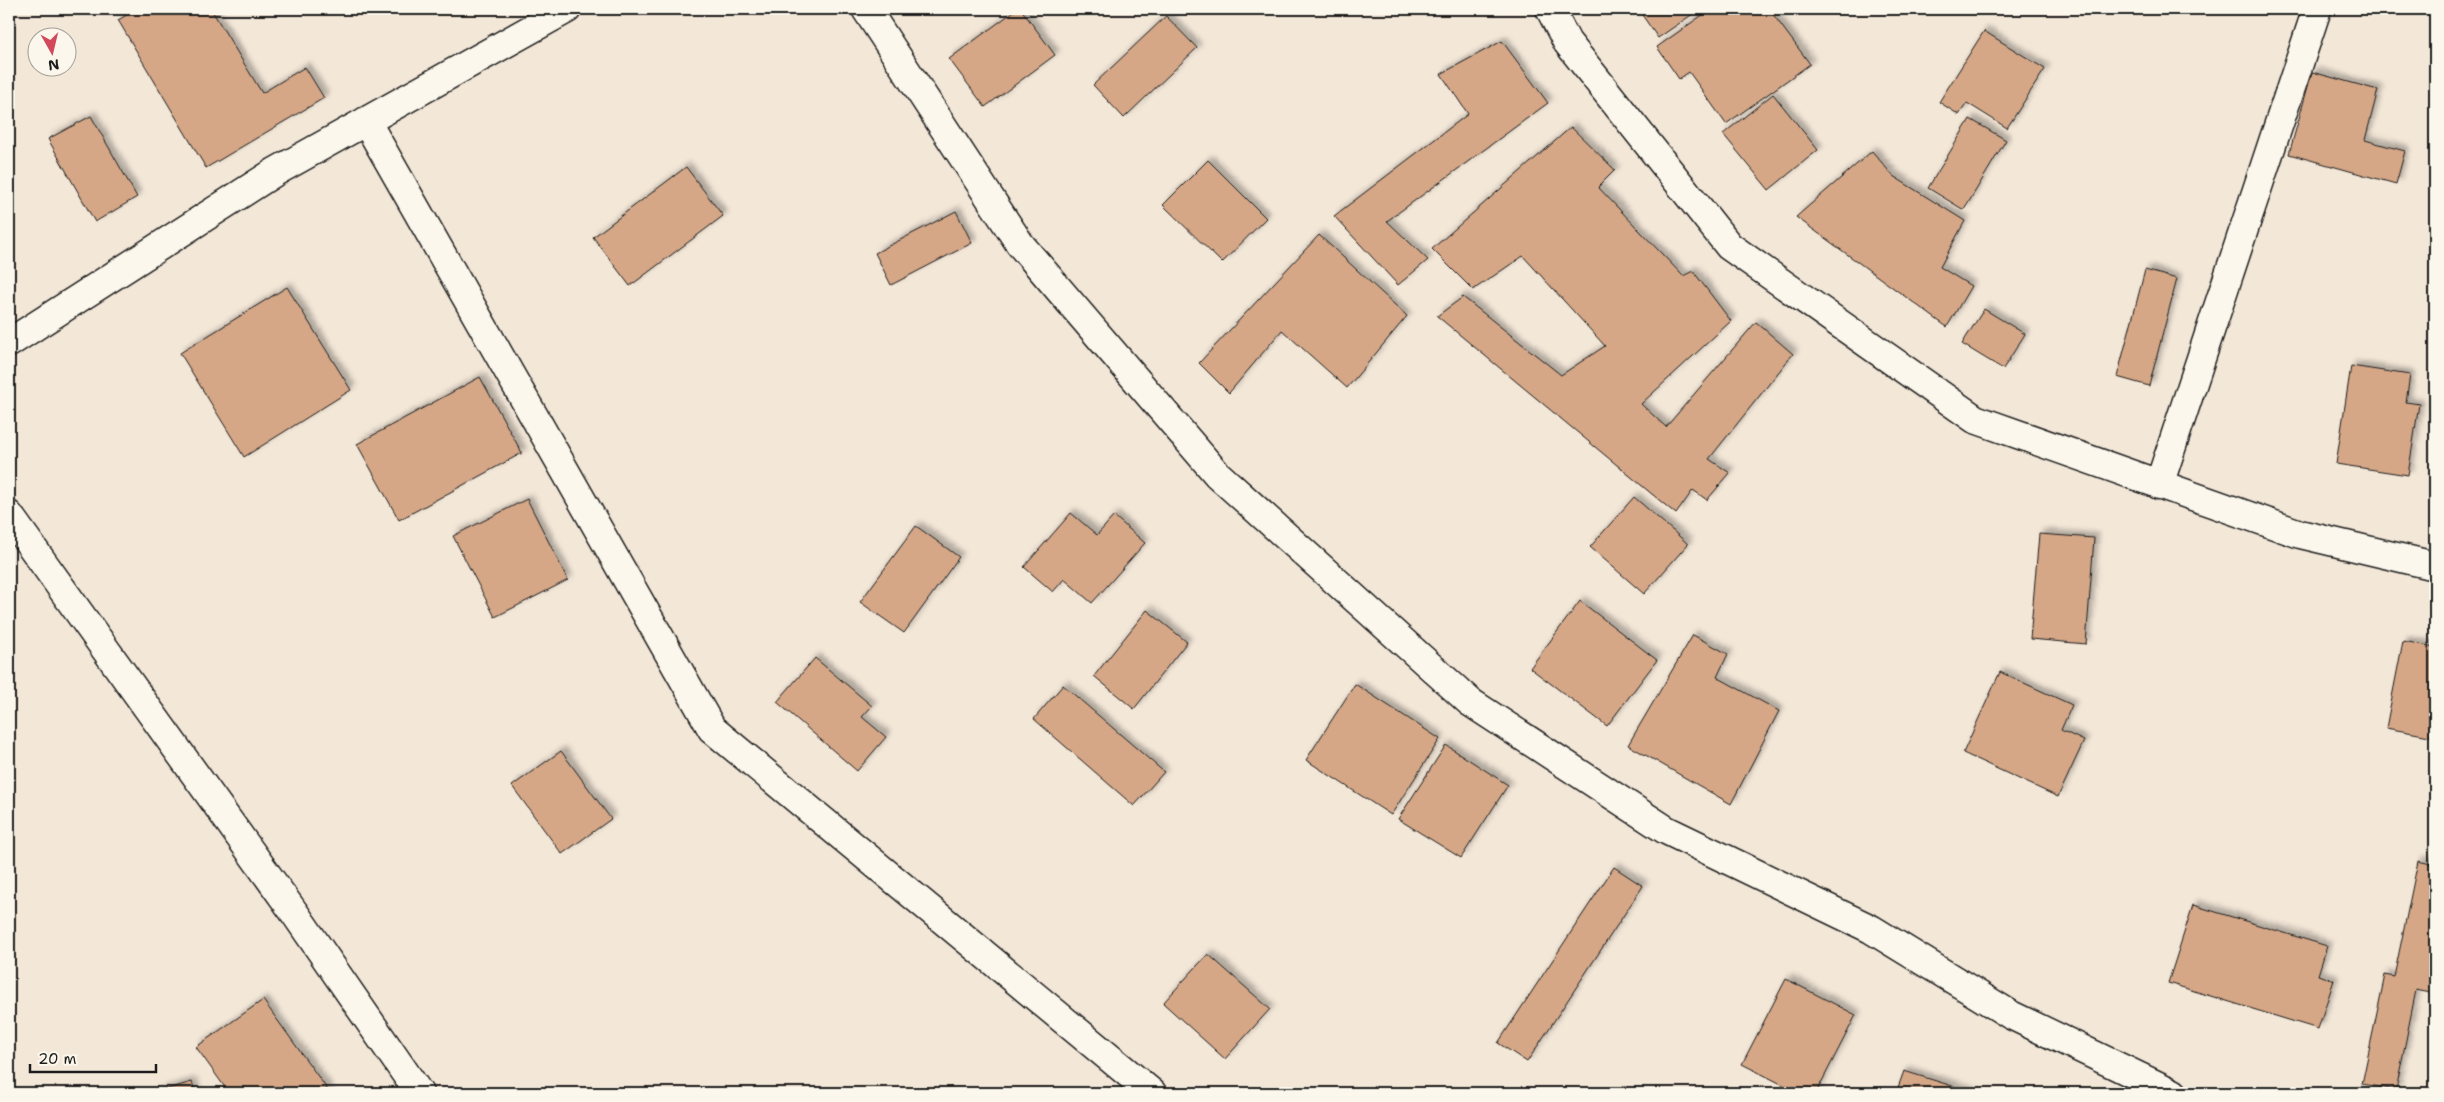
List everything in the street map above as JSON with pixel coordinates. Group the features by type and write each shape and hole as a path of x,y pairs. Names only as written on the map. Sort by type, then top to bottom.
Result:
{"street":[{"path":"9,343 275,172 568,9"},
{"path":"866,9 1020,244 1217,474 1470,702 1666,830 1872,929 2011,1015 2173,1093"},
{"path":"1550,9 1567,42 1729,246 1975,419 2300,534 2435,566"},
{"path":"2159,485 2317,9"},
{"path":"366,121 712,729 1152,1093"},
{"path":"9,515 296,916 419,1093"}],"building":[{"path":"137,9 211,9 262,93 305,67 324,98 206,168 118,20"},
{"path":"1017,9 1021,9 1055,55 985,107 949,59"},
{"path":"1638,9 1700,9 1658,38"},
{"path":"1711,9 1778,9 1772,13 1810,64 1726,124 1689,72 1679,79 1657,47"},
{"path":"1166,16 1197,48 1124,118 1093,85"},
{"path":"1984,31 2045,69 2007,128 1967,103 1959,115 1939,102"},
{"path":"1502,41 1548,103 1387,221 1428,260 1398,285 1334,216 1468,114 1441,74"},
{"path":"2312,72 2378,90 2365,140 2405,151 2396,184 2289,154"},
{"path":"1773,94 1818,150 1769,190 1723,134"},
{"path":"91,116 137,197 95,222 48,139"},
{"path":"1970,119 2006,140 1964,210 1928,188"},
{"path":"1571,127 1615,170 1598,187 1683,276 1693,271 1731,321 1641,404 1666,427 1756,322 1793,354 1709,459 1730,473 1707,500 1693,490 1676,514 1437,316 1463,297 1561,375 1605,346 1523,256 1473,290 1432,249"},
{"path":"1872,151 1893,176 1965,221 1940,267 1971,286 1947,327 1796,217"},
{"path":"1208,160 1266,218 1222,263 1163,205"},
{"path":"686,167 723,216 630,286 593,237"},
{"path":"956,211 972,243 891,285 875,253"},
{"path":"1319,235 1407,316 1347,388 1282,330 1229,393 1199,363"},
{"path":"2145,270 2177,279 2149,386 2117,377"},
{"path":"287,287 351,390 244,457 180,353"},
{"path":"1984,309 2025,334 2003,369 1962,344"},
{"path":"2351,366 2410,375 2406,402 2419,404 2408,475 2336,464"},
{"path":"480,377 522,453 399,520 357,444"},
{"path":"1634,497 1688,544 1644,594 1590,547"},
{"path":"527,499 568,580 495,617 453,536"},
{"path":"1071,513 1097,535 1114,516 1145,543 1092,603 1064,579 1053,592 1024,567"},
{"path":"916,526 959,557 904,633 860,602"},
{"path":"2039,534 2094,538 2086,644 2030,639"},
{"path":"1580,601 1657,660 1607,726 1530,668"},
{"path":"1147,610 1187,642 1134,709 1094,676"},
{"path":"1693,635 1728,654 1717,677 1779,711 1731,804 1628,745"},
{"path":"2403,641 2435,647 2435,737 2386,728"},
{"path":"815,658 872,706 862,717 886,737 857,771 777,702"},
{"path":"2000,672 2072,705 2061,730 2084,741 2058,797 1963,753"},
{"path":"1355,684 1440,739 1391,815 1306,760"},
{"path":"1063,685 1164,772 1134,806 1034,719"},
{"path":"1446,745 1508,785 1461,858 1398,819"},
{"path":"561,751 611,819 562,854 512,786"},
{"path":"2418,861 2435,865 2435,994 2416,990 2396,1090 2362,1084 2385,975 2394,977"},
{"path":"1614,867 1643,886 1527,1062 1498,1043"},
{"path":"2193,905 2327,946 2318,975 2334,980 2318,1029 2168,983"},
{"path":"1208,954 1270,1009 1225,1059 1163,1003"},
{"path":"1786,979 1856,1015 1816,1093 1799,1093 1742,1064"},
{"path":"263,1000 330,1093 229,1093 196,1047"},
{"path":"1904,1071 1975,1093 1896,1093"},
{"path":"192,1082 196,1093 153,1093"}]}
